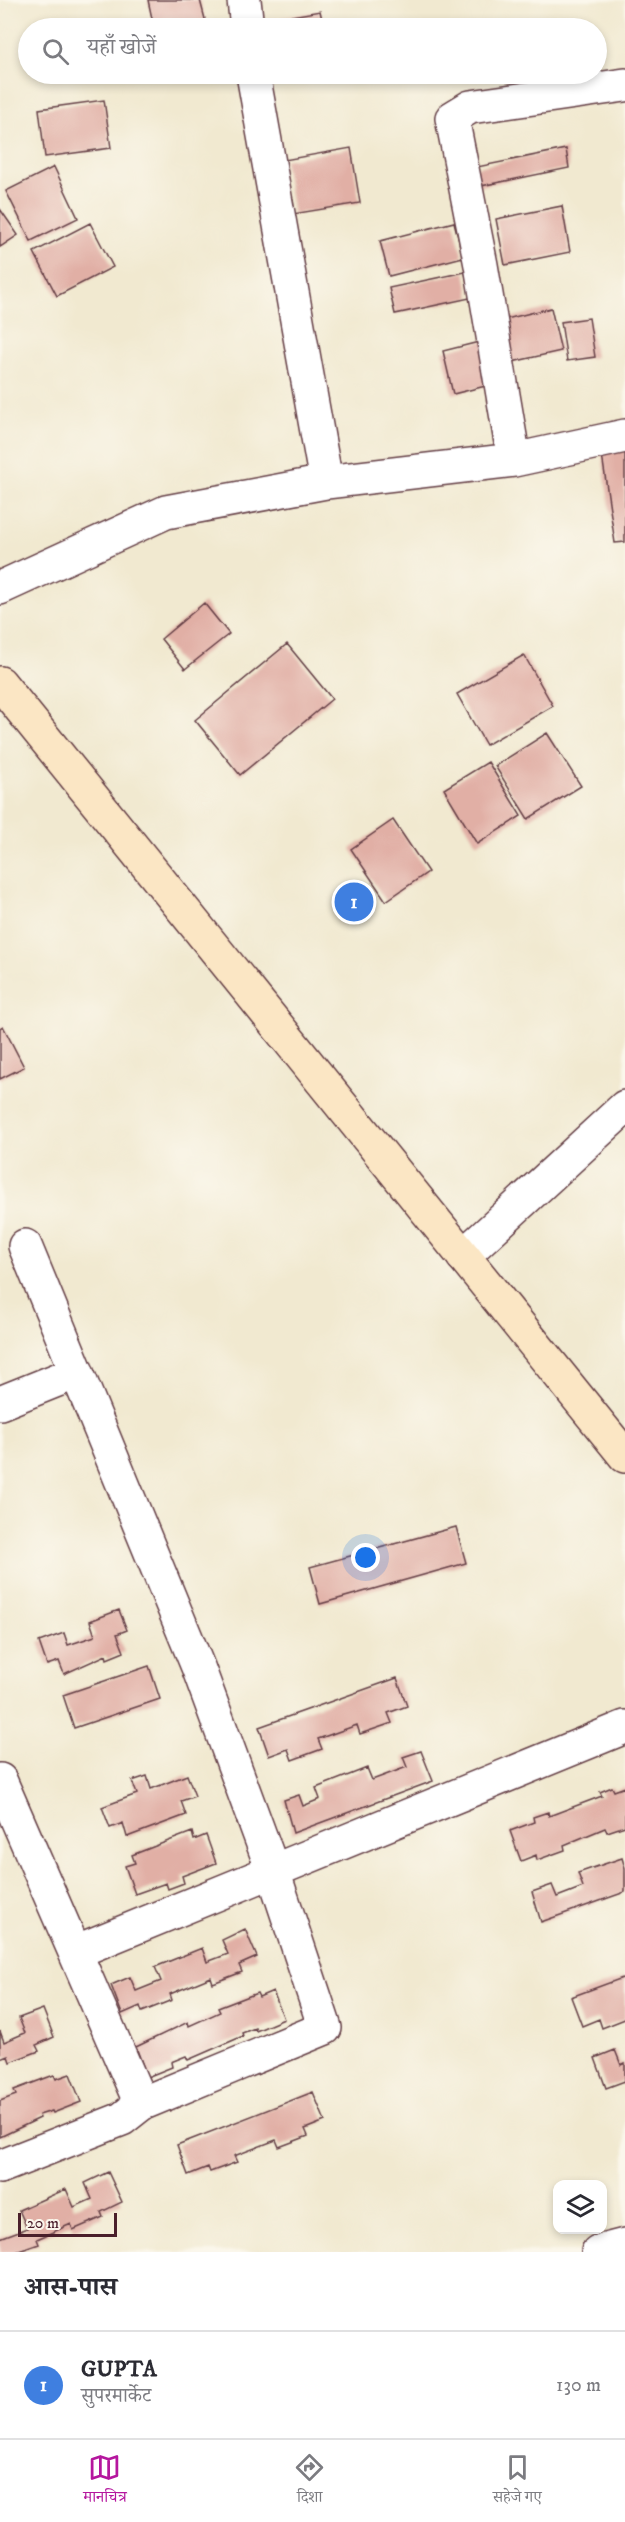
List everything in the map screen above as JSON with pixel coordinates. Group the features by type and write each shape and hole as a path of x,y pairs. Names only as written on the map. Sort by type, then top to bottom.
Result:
{"main road":[{"path":"0,683 625,1456"}],"street":[{"path":"244,0 246,18"},
{"path":"255,84 326,482"},
{"path":"514,460 481,265 452,118 470,107 625,85"},
{"path":"0,588 166,512 326,482 514,460 625,436"},
{"path":"463,1256 625,1107"},
{"path":"0,2167 122,2119 141,2104 325,2028 273,1871 198,1667 25,1246"},
{"path":"0,1403 77,1372"},
{"path":"75,1952 625,1727"},
{"path":"0,1780 141,2104"},
{"path":"598,2252 625,2245"}],"building":[{"path":"148,0 200,0 205,18 152,18"},
{"path":"320,11 322,18 280,18"},
{"path":"104,100 111,148 45,157 39,109"},
{"path":"351,148 360,203 293,214 284,160"},
{"path":"566,149 569,168 476,187 472,168"},
{"path":"54,167 78,218 31,241 6,191"},
{"path":"562,206 570,252 505,265 496,219"},
{"path":"0,209 18,235 0,247"},
{"path":"454,222 463,257 389,276 380,241"},
{"path":"90,223 113,267 57,296 34,252"},
{"path":"465,272 470,298 395,314 389,288"},
{"path":"551,308 561,351 512,362 502,320"},
{"path":"589,318 595,357 567,361 561,322"},
{"path":"491,339 502,382 453,394 443,351"},
{"path":"625,444 625,542 615,543 601,448"},
{"path":"204,603 229,634 185,669 161,639"},
{"path":"287,644 332,699 240,775 195,720"},
{"path":"524,655 553,706 486,745 457,694"},
{"path":"547,733 581,786 528,819 495,766"},
{"path":"488,762 521,816 477,844 444,789"},
{"path":"393,820 428,872 386,901 351,849"},
{"path":"3,1026 24,1067 0,1079 0,1028"},
{"path":"456,1527 466,1563 320,1604 310,1567"},
{"path":"119,1610 127,1630 117,1634 124,1652 107,1659 106,1655 64,1674 59,1661 47,1665 39,1642 64,1633 68,1645 95,1636 90,1621"},
{"path":"149,1666 160,1699 74,1728 63,1695"},
{"path":"397,1678 407,1706 388,1713 392,1723 360,1734 357,1725 318,1739 322,1749 292,1760 288,1749 269,1756 259,1727"},
{"path":"421,1751 433,1781 293,1833 284,1800 299,1795 303,1806 320,1799 316,1788 367,1768 372,1780 407,1767 403,1757"},
{"path":"187,1775 195,1796 181,1801 186,1815 127,1837 123,1823 110,1828 102,1807 137,1794 132,1781 147,1776 151,1789"},
{"path":"612,1787 614,1791 625,1787 625,1826 607,1832 605,1828 564,1845 565,1850 537,1860 536,1855 521,1861 510,1831 534,1822 533,1817 548,1812 549,1816 602,1796 600,1792"},
{"path":"192,1832 194,1840 206,1835 216,1863 182,1876 184,1883 168,1889 166,1883 135,1894 125,1866 135,1863 132,1855"},
{"path":"622,1858 625,1868 625,1892 541,1922 532,1892 552,1885 557,1897 583,1887 578,1873"},
{"path":"245,1929 257,1957 239,1965 242,1972 213,1983 211,1977 170,1994 172,2000 142,2012 140,2006 122,2014 111,1985 130,1977 136,1991 161,1981 155,1967 202,1948 207,1962 228,1954 222,1940"},
{"path":"625,1977 625,2019 602,2028 599,2019 582,2026 571,1997"},
{"path":"273,1991 284,2019 256,2031 255,2028 242,2033 243,2036 188,2060 186,2056 171,2062 172,2067 147,2077 136,2047 188,2022 189,2026 220,2012 218,2008 257,1993 259,1997"},
{"path":"43,2009 54,2037 36,2045 39,2051 10,2062 8,2056 0,2059 0,2031 4,2042 25,2033 19,2018"},
{"path":"615,2050 621,2065 625,2063 625,2081 606,2088 595,2058"},
{"path":"70,2074 81,2102 53,2113 52,2111 39,2115 40,2118 0,2137 0,2101 16,2095 14,2090 54,2075 56,2079"},
{"path":"313,2092 325,2121 305,2129 308,2136 279,2147 276,2140 234,2156 237,2162 210,2172 208,2167 188,2175 177,2145"},
{"path":"108,2172 122,2202 101,2212 103,2217 73,2230 71,2224 37,2239 39,2244 16,2252 0,2252 0,2238 27,2228 19,2210 66,2189 74,2207 92,2199 85,2183"}],"place":[{"name":"GUPTA","path":"354,902"}]}
